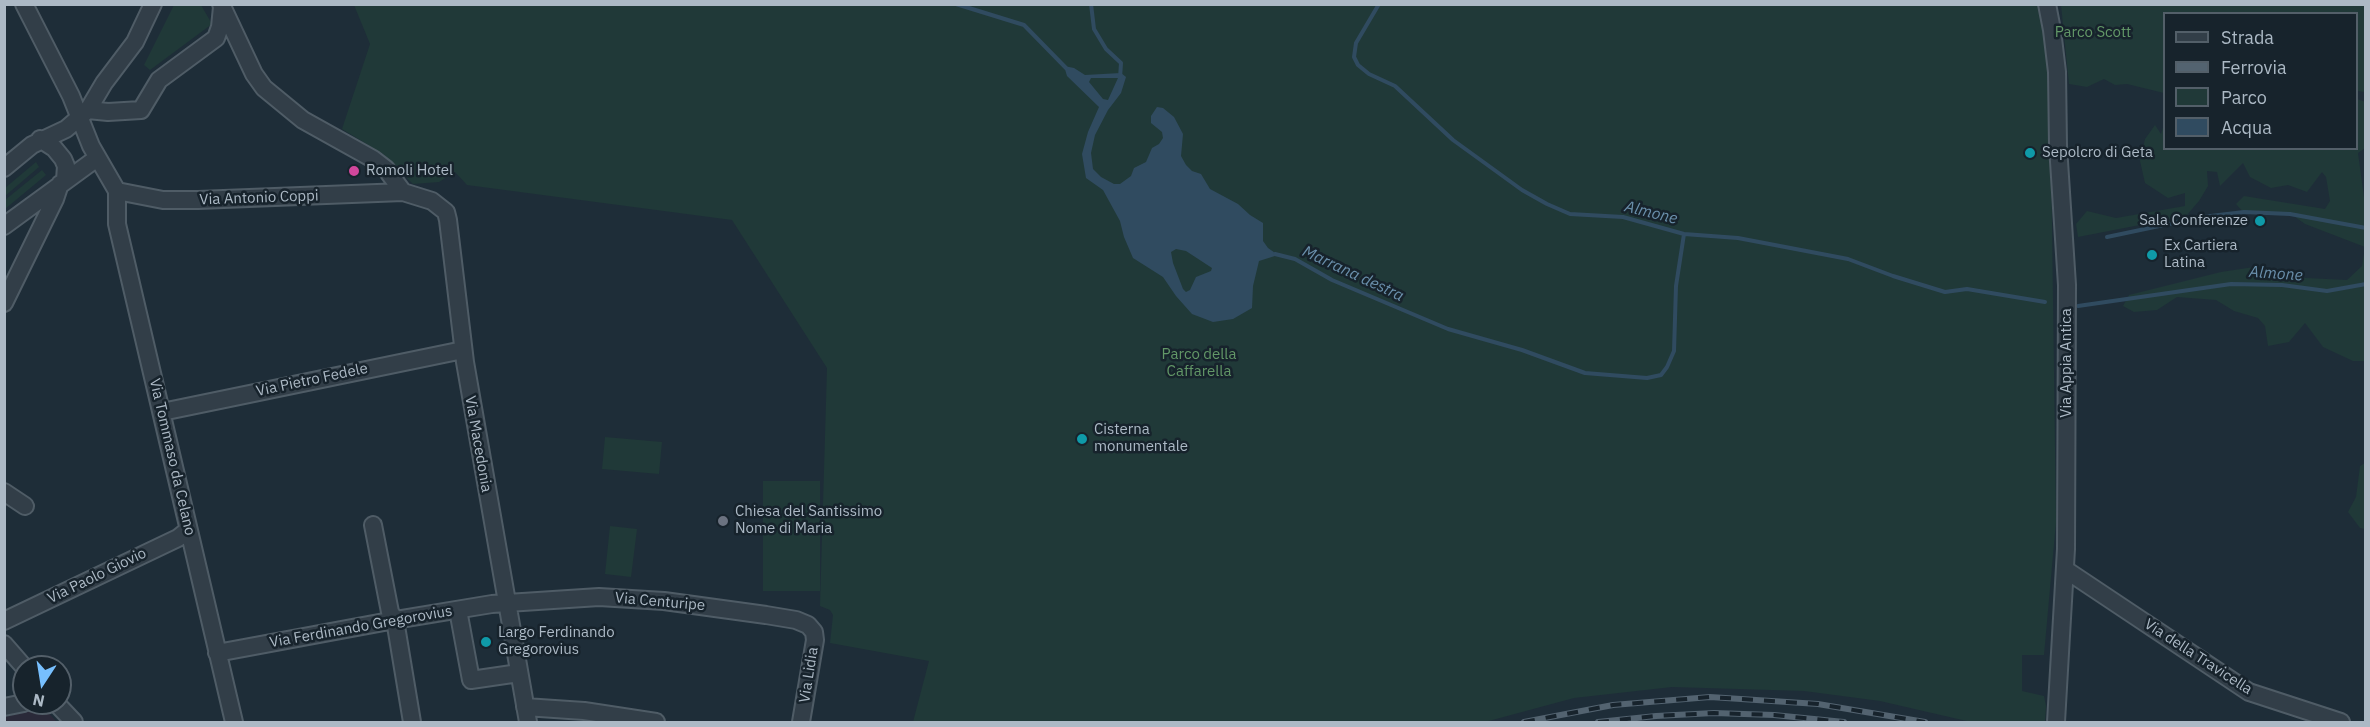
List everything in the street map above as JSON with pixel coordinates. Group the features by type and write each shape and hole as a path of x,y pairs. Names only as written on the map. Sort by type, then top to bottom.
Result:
{"street":[{"path":"24,4 65,83 84,114 97,158 117,190"},
{"path":"4,168 40,140 66,129 84,114 135,42 153,4"},
{"name":"Via Appia Antica","path":"2047,4 2057,72 2058,146 2067,285 2066,570 2056,723"},
{"path":"84,114 141,110 159,80 216,38 220,27 222,5"},
{"path":"222,5 254,74 264,88 303,120 373,159 386,169 403,192"},
{"path":"4,303 55,199 66,166 57,151 40,140"},
{"path":"4,226 97,158"},
{"name":"Via Antonio Coppi","path":"117,190 163,200 403,192"},
{"name":"Via Tommaso da Celano","path":"117,190 117,224 234,723"},
{"name":"Via Macedonia","path":"403,192 432,201 447,214 463,350 526,715"},
{"name":"Via Pietro Fedele","path":"162,412 293,383 463,350"},
{"path":"4,492 25,506"},
{"path":"374,525 390,612 395,620 412,723"},
{"name":"Via Paolo Giovio","path":"4,621 178,538 188,530"},
{"name":"Via della Travicella","path":"2066,570 2249,692 2341,723"},
{"name":"Via Centuripe","path":"505,603 589,597 646,599 801,621 812,629"},
{"name":"Via Ferdinando Gregorovius","path":"217,653 395,620 505,603"},
{"path":"458,610 471,680 519,673"},
{"name":"Via Lidia","path":"801,723 815,643 812,629"},
{"path":"526,715 594,712 656,723"}],"shaded area":[{"path":"50,715 57,722 5,722 5,717"}],"green space":[{"path":"174,5 201,5 212,24 150,70 144,65"},
{"name":"Parco della Caffarella","path":"354,5 2038,5 2046,30 2050,74 2056,522 2044,655 2022,655 2022,691 2044,696 2045,722 1971,722 1880,701 1804,691 1672,687 1574,698 1485,722 913,722 929,661 830,643 833,615 830,610 820,606 827,368 732,220 467,185 455,172 439,182 413,184 383,154 342,129 370,44"},
{"name":"Parco Scott","path":"2061,5 2365,5 2365,92 2358,91 2358,12 2163,12 2163,93 2127,84 2115,85 2104,79 2087,87 2069,84"},
{"path":"2358,99 2366,102 2365,148 2358,153 2366,212 2365,361 2353,361 2323,347 2305,323 2289,342 2268,346 2265,326 2258,318 2234,311 2216,300 2177,297 2157,310 2134,312 2123,306 2129,295 2221,272 2254,267 2265,276 2347,280 2362,266 2365,247 2305,224 2291,214 2244,213 2236,204 2244,196 2325,209 2330,201 2326,177 2322,172 2307,192 2288,185 2271,188 2250,177 2243,163 2220,186 2217,172 2207,171 2208,186 2186,216 2078,237 2076,224 2087,211 2116,218 2185,206 2185,193 2168,198 2145,183 2140,161 2145,139 2155,125 2161,134 2163,127 2163,150 2358,150"},
{"path":"36,162 39,167 5,196 5,188"},
{"path":"42,170 46,175 5,209 5,200"},
{"path":"605,437 662,442 659,474 602,469"},
{"path":"2365,463 2365,529 2360,528 2348,512 2356,497 2360,466"},
{"path":"763,481 820,481 820,591 763,591"},
{"path":"610,526 637,529 631,577 605,574"}],"water":[{"path":"1064,66 1074,68 1085,75 1121,73 1126,77 1121,93 1108,110 1095,135 1091,153 1093,169 1101,177 1114,184 1120,184 1131,176 1134,168 1146,162 1152,148 1163,138 1162,132 1151,123 1151,116 1157,107 1163,108 1174,117 1183,134 1181,156 1186,165 1192,171 1201,174 1210,189 1238,204 1263,223 1263,241 1278,255 1259,261 1253,286 1252,308 1233,319 1213,322 1192,314 1163,277 1133,258 1120,221 1103,190 1086,178 1082,154 1088,132 1099,107 1067,76","holes":["1091,78 1118,78 1108,100 1103,99 1089,82","1176,249 1186,251 1212,268 1211,271 1196,277 1190,290 1186,292 1173,263 1171,252"]}],"waterway":[{"name":"Marrana destra","path":"956,4 1024,25 1066,68"},
{"path":"1091,4 1094,29 1106,49 1121,63 1120,78"},
{"name":"Almone","path":"1379,4 1356,43 1354,57 1358,65 1369,74 1395,86 1453,140 1522,190 1547,204 1570,214 1623,217 1684,234 1738,238 1848,259 1945,292 1967,289 2045,302"},
{"path":"2107,237 2202,217 2244,212 2290,214 2366,228"},
{"name":"Marrana destra","path":"1275,254 1295,259 1332,280 1448,329 1522,350 1585,373 1647,378 1661,375 1674,351 1676,286 1684,234"},
{"name":"Almone","path":"2078,306 2231,284 2282,285 2327,291 2366,284"}],"railway":[{"path":"1524,722 1613,705 1710,697 1818,704 1925,722"},
{"path":"1598,722 1714,713 1774,715 1844,722"}],"place":[{"name":"Sepolcro di Geta","path":"2030,153"},
{"name":"Romoli Hotel","path":"354,171"},
{"name":"Sala Conferenze","path":"2260,221"},
{"name":"Ex Cartiera Latina","path":"2152,255"},
{"name":"Cisterna monumentale","path":"1082,439"},
{"name":"Chiesa del Santissimo Nome di Maria","path":"723,521"},
{"name":"Largo Ferdinando Gregorovius","path":"486,642"}]}
